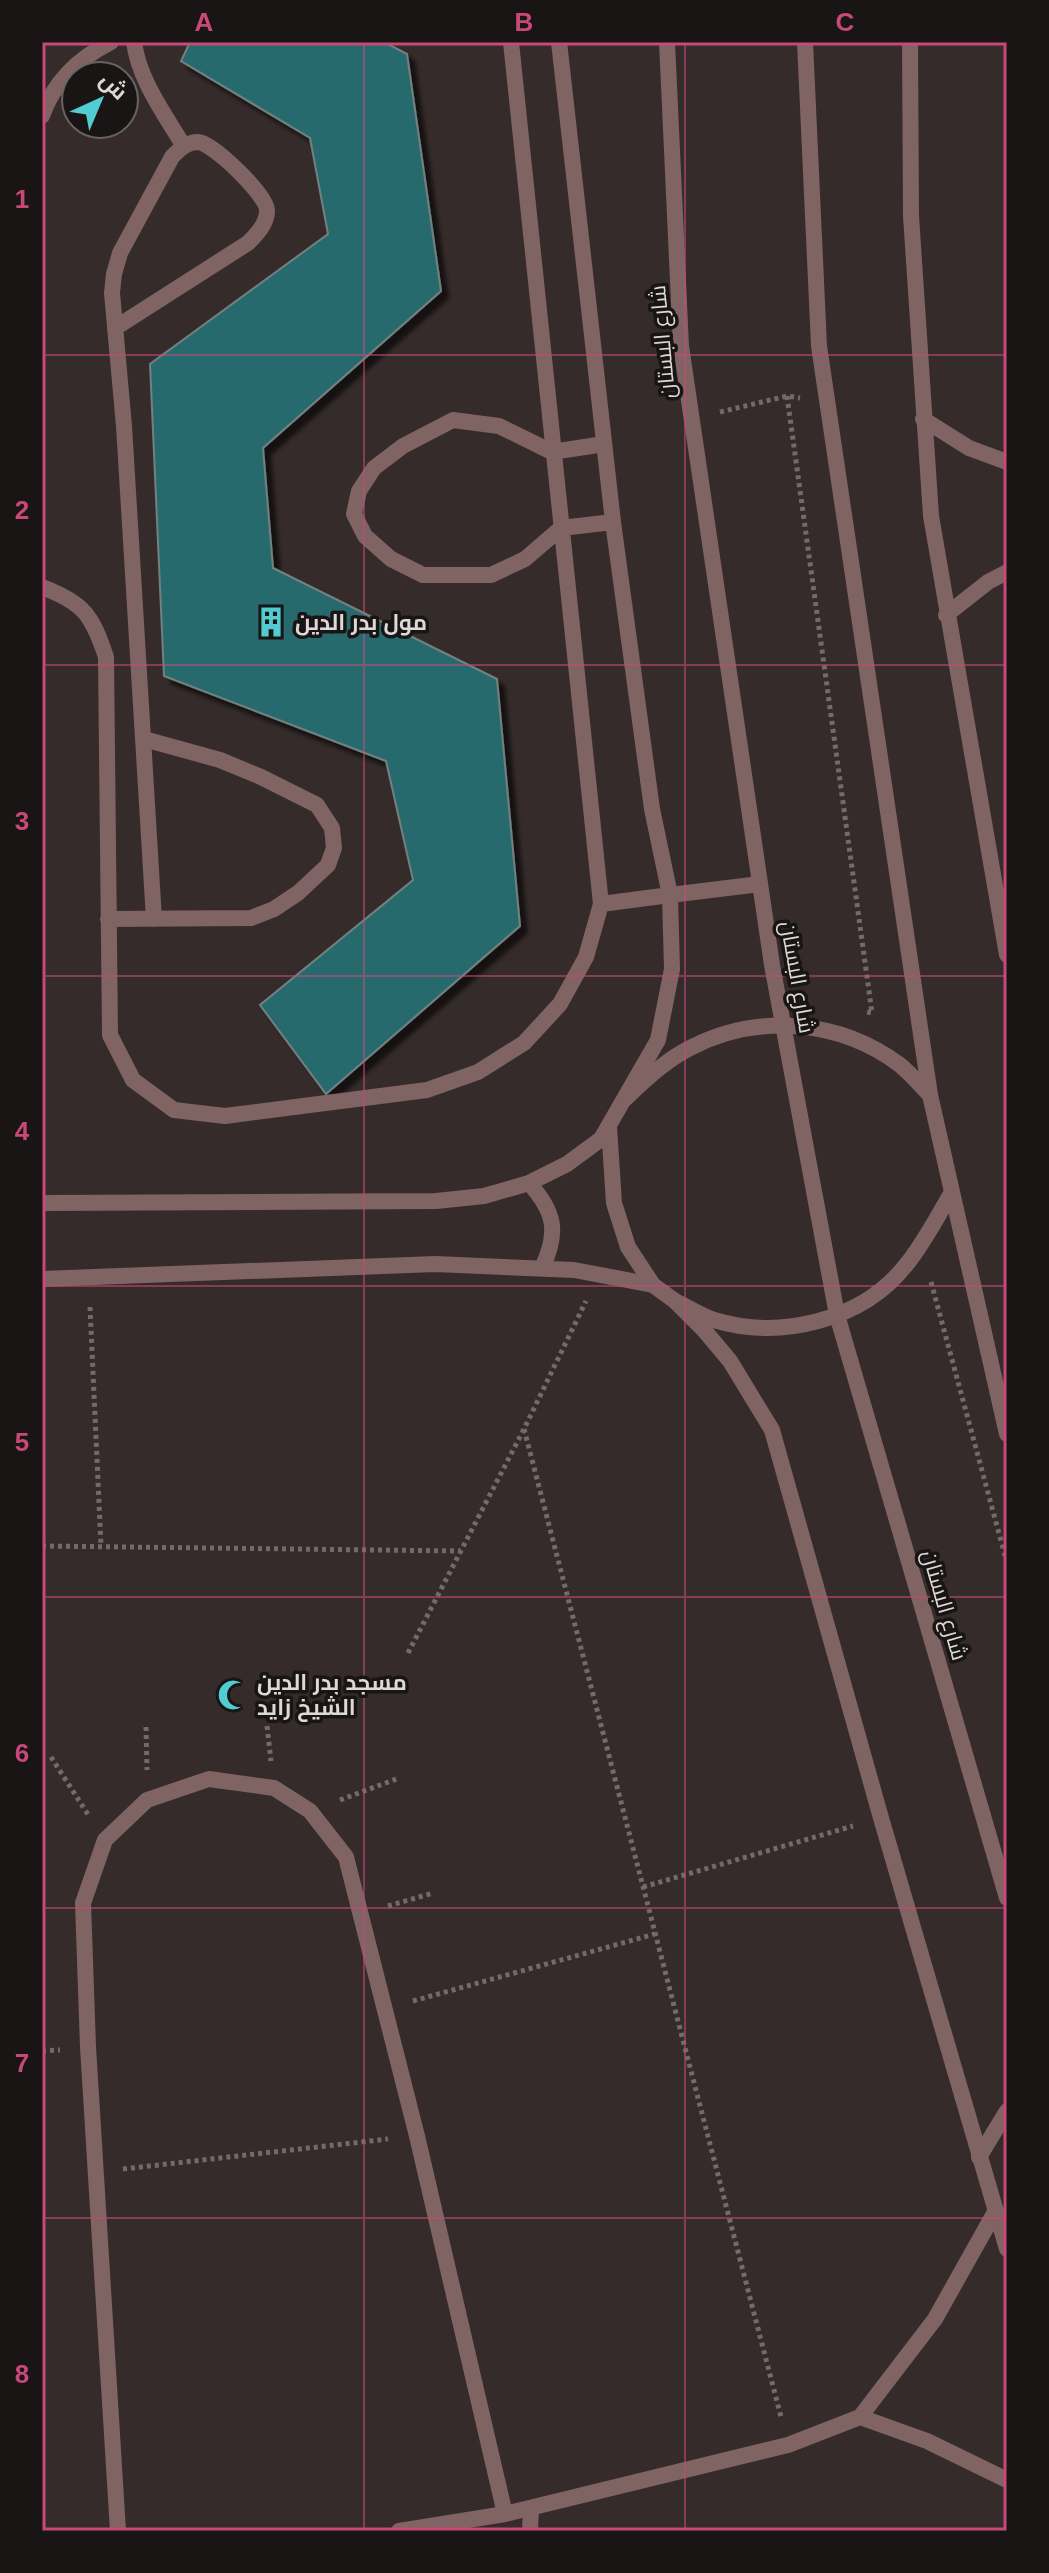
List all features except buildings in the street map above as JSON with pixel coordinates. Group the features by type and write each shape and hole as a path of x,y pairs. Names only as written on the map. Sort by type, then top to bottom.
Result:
{"street":[{"path":"42,116 48,97 84,56 111,42"},
{"path":"134,42 148,86 183,145"},
{"path":"42,587 70,598 95,624 106,657 110,1035 133,1080 174,1110 225,1116 427,1090 478,1072 524,1043 560,1004 586,957 601,904 511,42"},
{"path":"42,1203 436,1201 484,1196 529,1183 567,1164 601,1139 658,1040 672,969 670,895 652,809 613,522 559,42"},
{"name":"شارع البستان","path":"667,42 681,346 772,965 837,1315 1007,1898"},
{"path":"805,42 819,346 827,402 930,1095 1007,1434"},
{"path":"910,42 911,216 931,516 1007,955"},
{"path":"115,328 248,243 260,230 267,212 264,198 211,146 197,142 183,145 172,157 120,253 112,293 115,328 124,426 154,919"},
{"path":"923,419 969,448 1007,462"},
{"path":"604,444 552,452 499,426 453,420 403,446 374,468 359,491 354,514 365,536 391,559 423,575 491,575 525,559 561,528 613,522"},
{"path":"946,615 988,582 1007,572"},
{"path":"108,919 251,918 274,909 298,893 328,865 334,848 332,828 317,805 220,760 144,739"},
{"path":"601,904 760,884"},
{"path":"625,1099 651,1075 690,1047 735,1030 785,1025 826,1030 865,1044 901,1066 930,1095"},
{"path":"609,1127 614,1203 628,1247 653,1285 675,1301 730,1361 772,1430 1007,2249"},
{"path":"529,1183 550,1213 554,1232 542,1268"},
{"path":"675,1301 713,1319 754,1328 796,1327 837,1315 873,1295 904,1268 952,1192"},
{"path":"42,1279 435,1264 542,1268 653,1285"},
{"path":"118,2531 83,1903 105,1840 147,1800 209,1779 274,1788 310,1811 346,1857 417,2136 505,2514"},
{"path":"979,2157 1007,2111"},
{"path":"399,2531 505,2514 788,2445 860,2417 935,2319 995,2212"},
{"path":"860,2417 927,2441 1007,2480"},
{"path":"530,2531 531,2508"}],"path":[{"path":"694,433 721,412 787,396 827,402"},
{"path":"787,396 872,1013 859,1011"},
{"path":"721,412 723,427"},
{"path":"928,1271 1007,1563"},
{"path":"408,1653 524,1429 599,1275"},
{"path":"88,1278 101,1546"},
{"path":"524,1429 788,2445"},
{"path":"42,1546 461,1551"},
{"path":"146,1727 147,1800"},
{"path":"51,1757 105,1840"},
{"path":"310,1811 399,1778"},
{"path":"643,1887 881,1818"},
{"path":"360,1914 433,1893"},
{"path":"409,2002 655,1934"},
{"path":"96,2172 417,2136"}],"place":[{"name":"مول بدر الدين","path":"271,622"},
{"name":"مسجد بدر الدين الشيخ زايد","path":"233,1695"}]}
